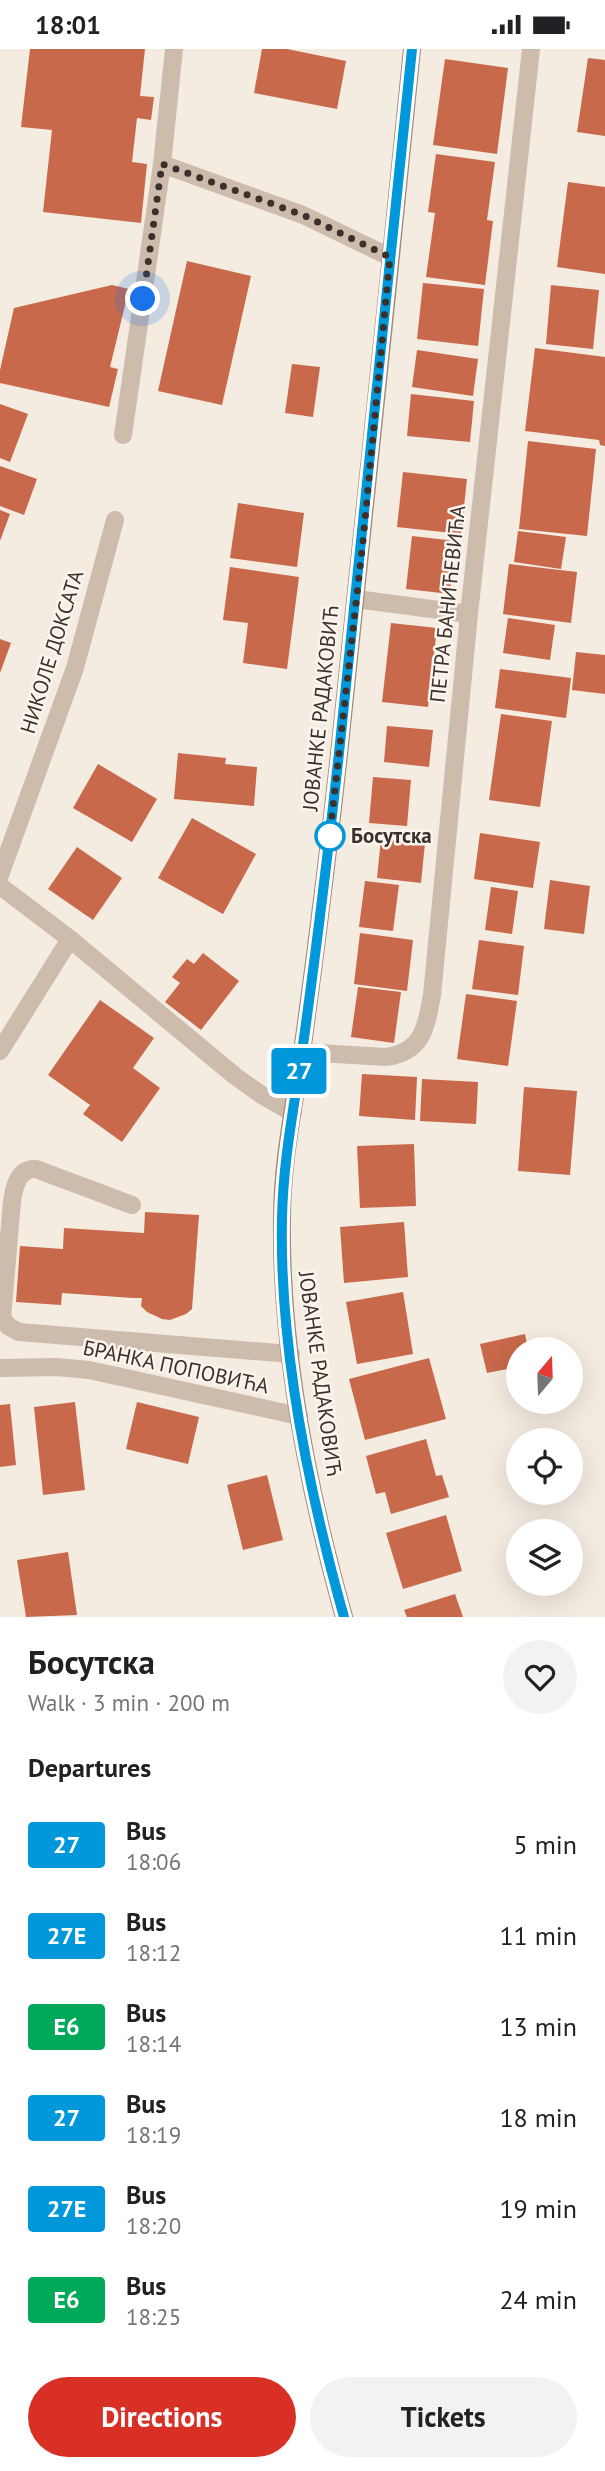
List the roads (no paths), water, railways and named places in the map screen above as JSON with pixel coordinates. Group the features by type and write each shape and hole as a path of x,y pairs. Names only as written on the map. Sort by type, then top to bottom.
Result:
{"main road":[{"name":"ЈОВАНКЕ РАДАКОВИЋ","path":"344,1617 299,1416 290,1354 282,1261 282,1214 285,1159 326,869 412,49"}],"street":[{"path":"123,435 162,164 174,49"},
{"name":"ПЕТРА БАНИЋЕВИЋА","path":"302,1052 386,1057 399,1055 408,1051 420,1038 426,1025 432,995 469,614 531,49"},
{"path":"162,164 303,215 390,257"},
{"name":"НИКОЛЕ ДОКСАТА","path":"0,875 75,668 115,520"},
{"path":"356,599 469,614"},
{"path":"0,886 70,939 235,1076 293,1113"},
{"path":"0,1051 70,939"},
{"path":"132,1205 36,1169 31,1168 23,1173 14,1187 12,1202 2,1318 8,1326 19,1332 290,1354"},
{"name":"БРАНКА ПОПОВИЋА","path":"0,1368 57,1367 89,1370 299,1416"}],"place":[{"name":"Босутска","path":"330,836"}]}
